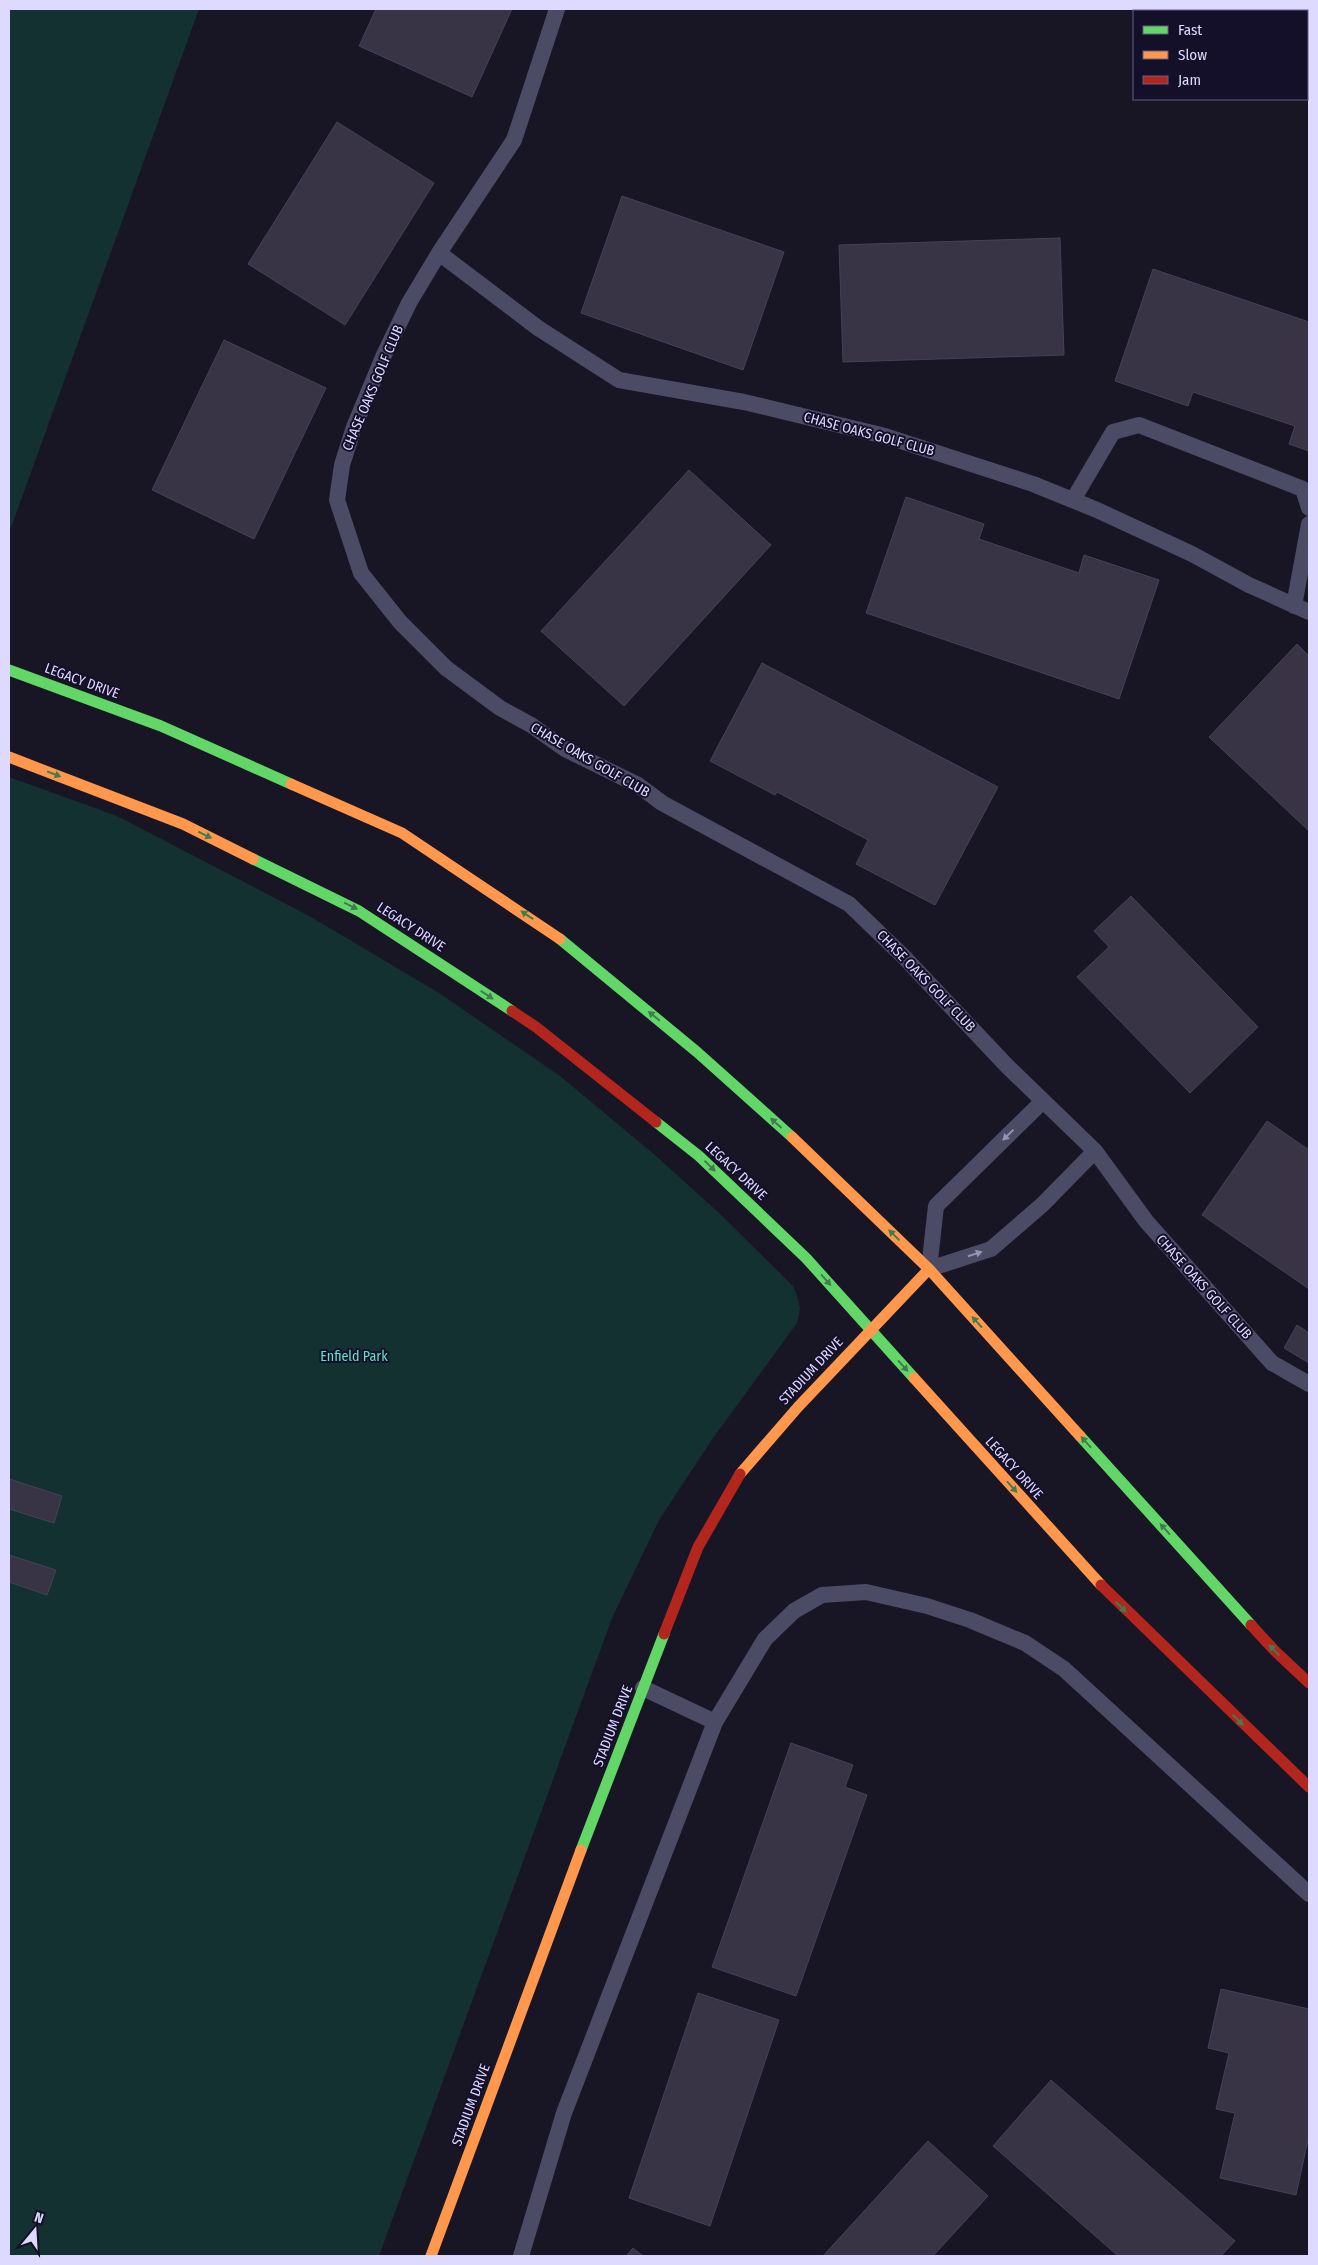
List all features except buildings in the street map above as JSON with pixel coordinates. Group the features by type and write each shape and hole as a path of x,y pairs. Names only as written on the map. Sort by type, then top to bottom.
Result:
{"main road":[{"name":"LEGACY DRIVE","path":"9,670 161,726 402,833 549,930 697,1052 791,1136 929,1269 1275,1651 1309,1683"},
{"name":"LEGACY DRIVE","path":"9,756 183,824 359,910 528,1022 699,1156 806,1258 1114,1600 1309,1787"},
{"name":"STADIUM DRIVE","path":"431,2256 565,1891 698,1547 737,1478 798,1407 929,1269"}],"lane":[{"name":"CHASE OAKS GOLF CLUB","path":"557,9 514,140 439,253 409,303 383,357 354,427 342,465 337,500 361,574 400,622 446,668 500,708 530,725 565,749 638,785 670,808 849,904 904,957 1043,1101 1096,1151 1146,1222 1272,1363 1309,1384"},
{"name":"CHASE OAKS GOLF CLUB","path":"439,253 538,328 618,380 744,402 885,436 1033,484 1192,554 1302,609"},
{"path":"1073,500 1112,432 1139,425 1303,489 1309,508"},
{"path":"1302,609 1309,524"},
{"path":"1043,1101 936,1206 929,1269 991,1249 1042,1205 1096,1151"},
{"path":"521,2256 564,2113 715,1722 765,1639 794,1611 815,1599 822,1596 866,1592 927,1606 970,1620 1025,1643 1064,1669 1309,1894"},
{"path":"643,1688 715,1722"}],"green space":[{"path":"9,9 199,9 9,533"},
{"name":"Enfield Park","path":"9,777 117,816 311,917 439,993 560,1076 656,1156 718,1212 793,1286 798,1298 800,1309 797,1323 713,1438 659,1520 612,1618 379,2256 9,2256"}],"traffic: fast":[{"path":"9,670 161,726 291,784"},
{"path":"253,859 359,911 512,1011"},
{"path":"560,939 697,1052 792,1137"},
{"path":"656,1122 699,1156 806,1258 914,1378"},
{"path":"1080,1436 1251,1625"},
{"path":"581,1850 664,1634"}],"traffic: slow":[{"path":"9,757 183,824 253,859"},
{"path":"291,784 402,833 560,939"},
{"path":"792,1137 929,1269 1080,1436"},
{"path":"740,1474 798,1407 929,1269"},
{"path":"914,1378 1101,1585"},
{"path":"431,2256 581,1850"}],"traffic: jam":[{"path":"512,1011 536,1027 656,1122"},
{"path":"664,1634 698,1547 740,1474"},
{"path":"1101,1585 1309,1787"},
{"path":"1251,1625 1309,1683"}]}
